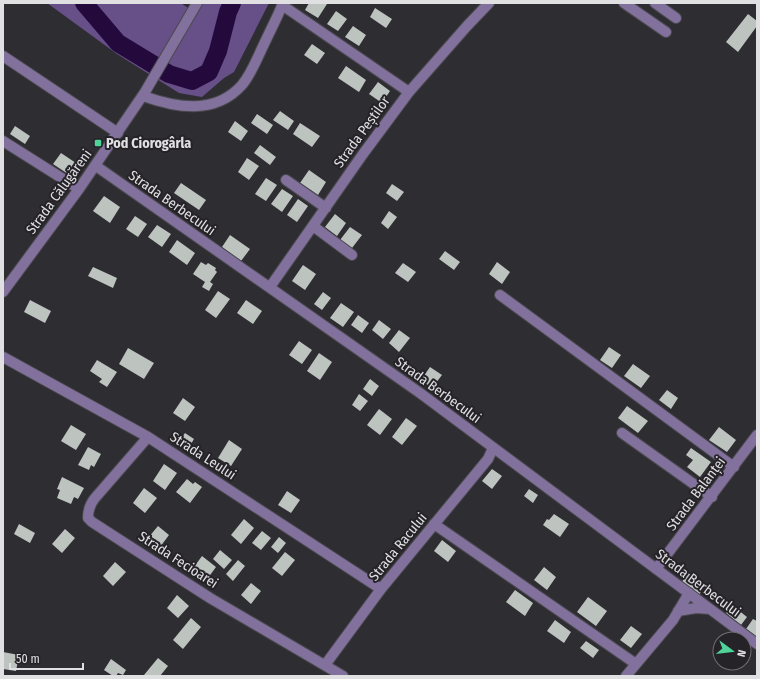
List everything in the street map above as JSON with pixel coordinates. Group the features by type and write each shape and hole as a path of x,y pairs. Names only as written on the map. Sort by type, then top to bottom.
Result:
{"street":[{"name":"Strada Călugăreni","path":"3,292 118,134 144,94 196,3"},
{"name":"Strada Peștilor","path":"270,287 363,154 409,92 489,3"},
{"path":"624,3 666,32"},
{"path":"655,3 676,18"},
{"path":"144,94 157,101 179,106 195,107 210,105 231,95 243,84 255,64 283,4 409,92"},
{"path":"3,56 118,134"},
{"path":"3,141 79,189"},
{"name":"Strada Berbecului","path":"96,166 420,393 757,644"},
{"path":"286,180 326,208"},
{"path":"313,226 352,255"},
{"path":"500,295 734,467"},
{"name":"Strada Leului","path":"3,357 148,437 381,589"},
{"path":"622,433 712,497"},
{"name":"Strada Balanței","path":"656,569 757,436"},
{"name":"Strada Fecioarei","path":"148,437 95,498 88,511 88,518 210,598 343,676"},
{"name":"Strada Racului","path":"325,665 381,589 488,459 493,448"},
{"path":"434,524 636,664"},
{"path":"626,676 673,620 688,593"},
{"path":"678,611 710,609"}],"shaded area":[{"path":"47,3 181,3 195,13 201,3 269,3 234,72 224,78 202,97 179,93 117,54"}],"building":[{"path":"309,3 327,4 318,18 305,10"},
{"path":"375,8 392,19 386,28 370,17"},
{"path":"336,11 347,19 338,31 327,24"},
{"path":"748,14 757,21 757,26 738,52 726,42"},
{"path":"353,26 366,35 359,46 345,37"},
{"path":"312,44 325,53 317,64 304,55"},
{"path":"346,66 366,80 359,92 338,78"},
{"path":"378,82 390,91 382,103 369,94"},
{"path":"280,111 294,121 288,130 273,120"},
{"path":"257,114 273,125 267,134 251,123"},
{"path":"235,121 248,131 241,141 228,132"},
{"path":"300,123 320,136 312,147 293,134"},
{"path":"15,126 30,136 25,144 10,134"},
{"path":"260,145 276,157 270,165 254,153"},
{"path":"61,153 76,163 68,174 53,164"},
{"path":"247,158 259,166 249,180 238,172"},
{"path":"309,170 326,182 318,195 300,183"},
{"path":"266,178 277,185 266,201 255,194"},
{"path":"181,183 206,200 199,210 174,193"},
{"path":"392,184 404,192 397,201 386,193"},
{"path":"282,189 293,196 282,212 271,204"},
{"path":"104,196 120,207 110,223 93,211"},
{"path":"298,199 308,206 297,222 287,215"},
{"path":"389,211 397,217 388,229 381,223"},
{"path":"335,214 346,223 337,236 325,227"},
{"path":"135,216 147,224 138,237 126,229"},
{"path":"157,225 171,234 162,247 148,237"},
{"path":"350,227 362,235 352,248 340,240"},
{"path":"230,235 250,249 241,261 222,247"},
{"path":"177,240 195,253 187,265 169,252"},
{"path":"445,251 460,262 454,270 439,259"},
{"path":"201,262 206,265 208,263 216,268 215,270 217,272 210,282 213,284 209,291 202,287 205,282 193,274"},
{"path":"497,262 510,272 502,284 489,274"},
{"path":"403,263 416,272 408,282 395,273"},
{"path":"303,265 316,274 305,290 292,281"},
{"path":"93,267 117,278 113,288 88,276"},
{"path":"218,291 230,299 216,318 205,310"},
{"path":"323,292 331,298 322,310 314,304"},
{"path":"30,300 51,311 45,323 24,312"},
{"path":"246,300 262,311 253,324 237,313"},
{"path":"341,303 354,312 343,327 330,318"},
{"path":"358,315 369,323 362,333 351,325"},
{"path":"379,320 391,329 383,339 372,330"},
{"path":"399,330 410,338 399,352 389,343"},
{"path":"299,341 312,350 302,364 289,355"},
{"path":"609,347 621,355 612,368 600,360"},
{"path":"128,348 154,363 144,379 119,364"},
{"path":"319,353 332,362 320,380 307,371"},
{"path":"97,360 117,372 107,387 99,382 102,379 90,371"},
{"path":"633,364 650,376 641,388 624,376"},
{"path":"430,367 442,375 432,388 421,380"},
{"path":"370,379 379,386 372,396 363,389"},
{"path":"667,390 678,398 671,409 659,400"},
{"path":"359,394 368,401 360,411 352,405"},
{"path":"183,398 195,407 185,421 173,413"},
{"path":"627,406 648,421 638,433 618,418"},
{"path":"379,409 392,419 380,435 367,425"},
{"path":"406,418 417,426 402,445 392,437"},
{"path":"71,425 86,434 76,450 61,441"},
{"path":"719,427 736,440 727,452 709,440"},
{"path":"185,433 194,439 188,449 178,443"},
{"path":"229,440 242,449 231,466 218,458"},
{"path":"88,447 101,454 94,467 91,465 89,470 78,465"},
{"path":"691,448 711,462 700,477 687,467 693,460 686,455"},
{"path":"164,464 177,473 165,490 153,481"},
{"path":"492,469 502,476 492,489 482,481"},
{"path":"62,477 84,488 78,499 74,497 71,504 57,498 60,490 57,489"},
{"path":"187,479 193,484 195,482 202,487 190,503 176,492"},
{"path":"144,488 157,498 145,513 133,503"},
{"path":"529,489 538,495 533,503 524,496"},
{"path":"287,491 300,500 291,513 278,505"},
{"path":"554,514 569,524 560,537 543,525 547,519 549,520"},
{"path":"244,519 254,528 241,544 231,535"},
{"path":"19,524 35,533 30,543 14,534"},
{"path":"158,526 169,535 160,547 148,538"},
{"path":"65,529 75,538 62,553 52,544"},
{"path":"262,531 271,538 261,550 252,543"},
{"path":"279,537 286,543 278,553 271,547"},
{"path":"442,540 456,551 448,562 434,551"},
{"path":"220,550 232,560 224,569 213,559"},
{"path":"285,552 295,560 282,576 272,568"},
{"path":"202,556 216,567 208,578 194,567"},
{"path":"238,560 245,566 233,581 226,574"},
{"path":"115,562 126,572 113,586 103,576"},
{"path":"544,567 556,577 547,590 534,580"},
{"path":"688,573 706,585 699,595 681,583"},
{"path":"251,583 261,591 251,604 241,595"},
{"path":"515,590 533,603 525,616 506,602"},
{"path":"177,595 189,606 178,618 167,608"},
{"path":"588,597 607,611 596,626 577,612"},
{"path":"732,605 747,617 741,625 726,613"},
{"path":"191,618 201,627 183,649 173,640"},
{"path":"753,619 757,621 757,637 752,633 752,631 746,629"},
{"path":"555,620 571,632 564,643 547,631"},
{"path":"631,626 642,634 631,648 620,640"},
{"path":"586,641 599,650 593,658 580,648"},
{"path":"3,652 19,655 16,671 3,669"},
{"path":"158,658 168,666 160,676 145,676 144,675"},
{"path":"111,659 126,670 123,675 118,673 116,676 113,676 104,670"}],"waterway":[{"path":"84,3 118,43 169,74 192,81 209,72 218,51 228,12 232,3"}],"place":[{"name":"Pod Ciorogârla","path":"98,143"}]}
